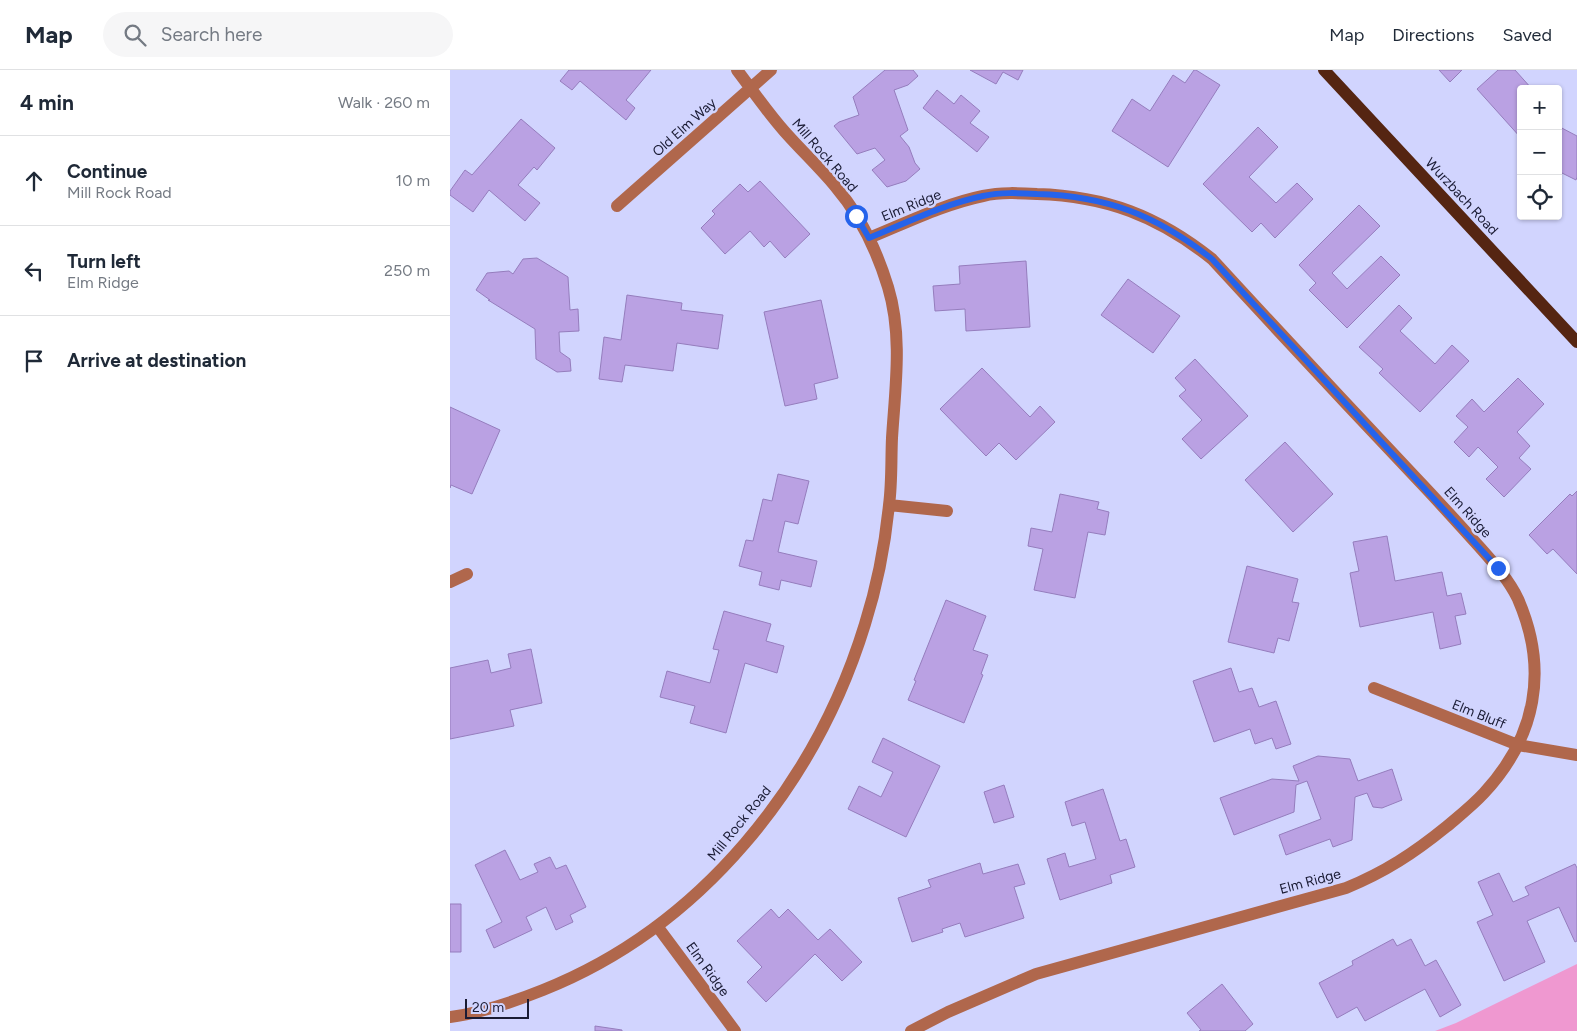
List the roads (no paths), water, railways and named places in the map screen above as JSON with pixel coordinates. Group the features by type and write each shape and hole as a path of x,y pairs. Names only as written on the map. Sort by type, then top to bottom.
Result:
{"main road":[{"name":"Wurzbach Road","path":"1324,70 1577,342"}],"street":[{"name":"Mill Rock Road","path":"450,1017 516,1001 566,981 613,956 657,926 701,890 739,852 779,800 814,744 843,685 866,624 881,560 889,505 897,345 888,288 869,238 836,187 783,130 736,70"},
{"name":"Old Elm Way","path":"617,206 771,70"},
{"name":"Elm Ridge","path":"869,238 940,208 984,195 1010,193 1064,195 1091,199 1117,206 1159,224 1190,242 1212,259 1498,568 1517,597 1530,629 1535,663 1533,698 1526,728 1518,745 1485,792 1472,805 1418,850 1395,865 1371,878 1346,888 1036,974 948,1012 911,1031"},
{"path":"889,505 947,511"},
{"path":"450,582 467,574"},
{"name":"Elm Bluff","path":"1374,688 1518,745 1577,755"},
{"name":"Elm Ridge","path":"657,926 735,1031"}]}
